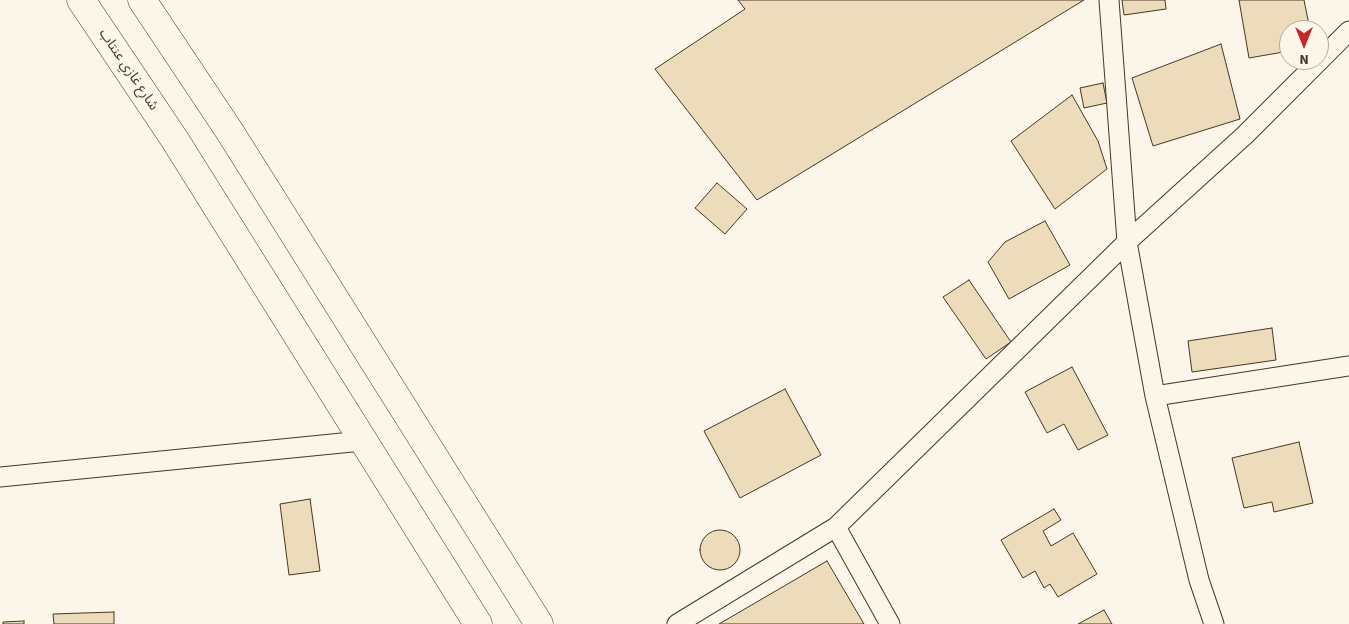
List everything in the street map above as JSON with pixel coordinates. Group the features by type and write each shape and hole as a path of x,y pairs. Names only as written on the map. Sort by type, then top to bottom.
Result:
{"highway":[{"name":"شارع غازي عنتاب","path":"81,0 175,140 478,624"},
{"path":"142,0 230,132 539,624"}],"street":[{"path":"1109,0 1127,242 1155,396 1200,580 1214,624"},
{"path":"677,624 836,527 1127,242 1245,135 1349,32"},
{"path":"1155,396 1349,366"},
{"path":"0,477 362,441"},
{"path":"836,527 890,624"}],"building":[{"path":"738,0 1084,0 757,200 655,69 745,9"},
{"path":"1122,0 1165,0 1166,9 1124,15"},
{"path":"1239,0 1304,0 1308,20 1279,20 1279,53 1249,58"},
{"path":"1221,44 1240,119 1153,146 1132,78"},
{"path":"1103,83 1107,103 1084,108 1080,88"},
{"path":"1072,95 1098,141 1107,169 1055,209 1011,141"},
{"path":"717,183 747,209 725,234 695,208"},
{"path":"1045,221 1070,265 1009,299 988,262 1005,242"},
{"path":"969,280 1011,342 986,359 943,297"},
{"path":"1272,328 1276,360 1192,372 1188,341"},
{"path":"1072,367 1108,435 1078,450 1064,424 1047,433 1025,392"},
{"path":"785,389 821,455 740,498 704,431"},
{"path":"1299,442 1313,503 1274,512 1272,502 1244,508 1232,458"},
{"path":"310,499 320,571 289,575 280,504"},
{"path":"1054,509 1061,520 1043,531 1051,546 1073,533 1097,574 1058,597 1050,584 1044,588 1035,571 1023,578 1001,540"},
{"path":"720,530 734,536 740,550 734,564 720,570 706,564 700,550 706,536"},
{"path":"827,561 864,624 719,624"},
{"path":"1104,610 1112,624 1078,624"},
{"path":"114,612 114,624 54,624 53,614"},
{"path":"24,621 24,624 3,624 3,622"}]}
